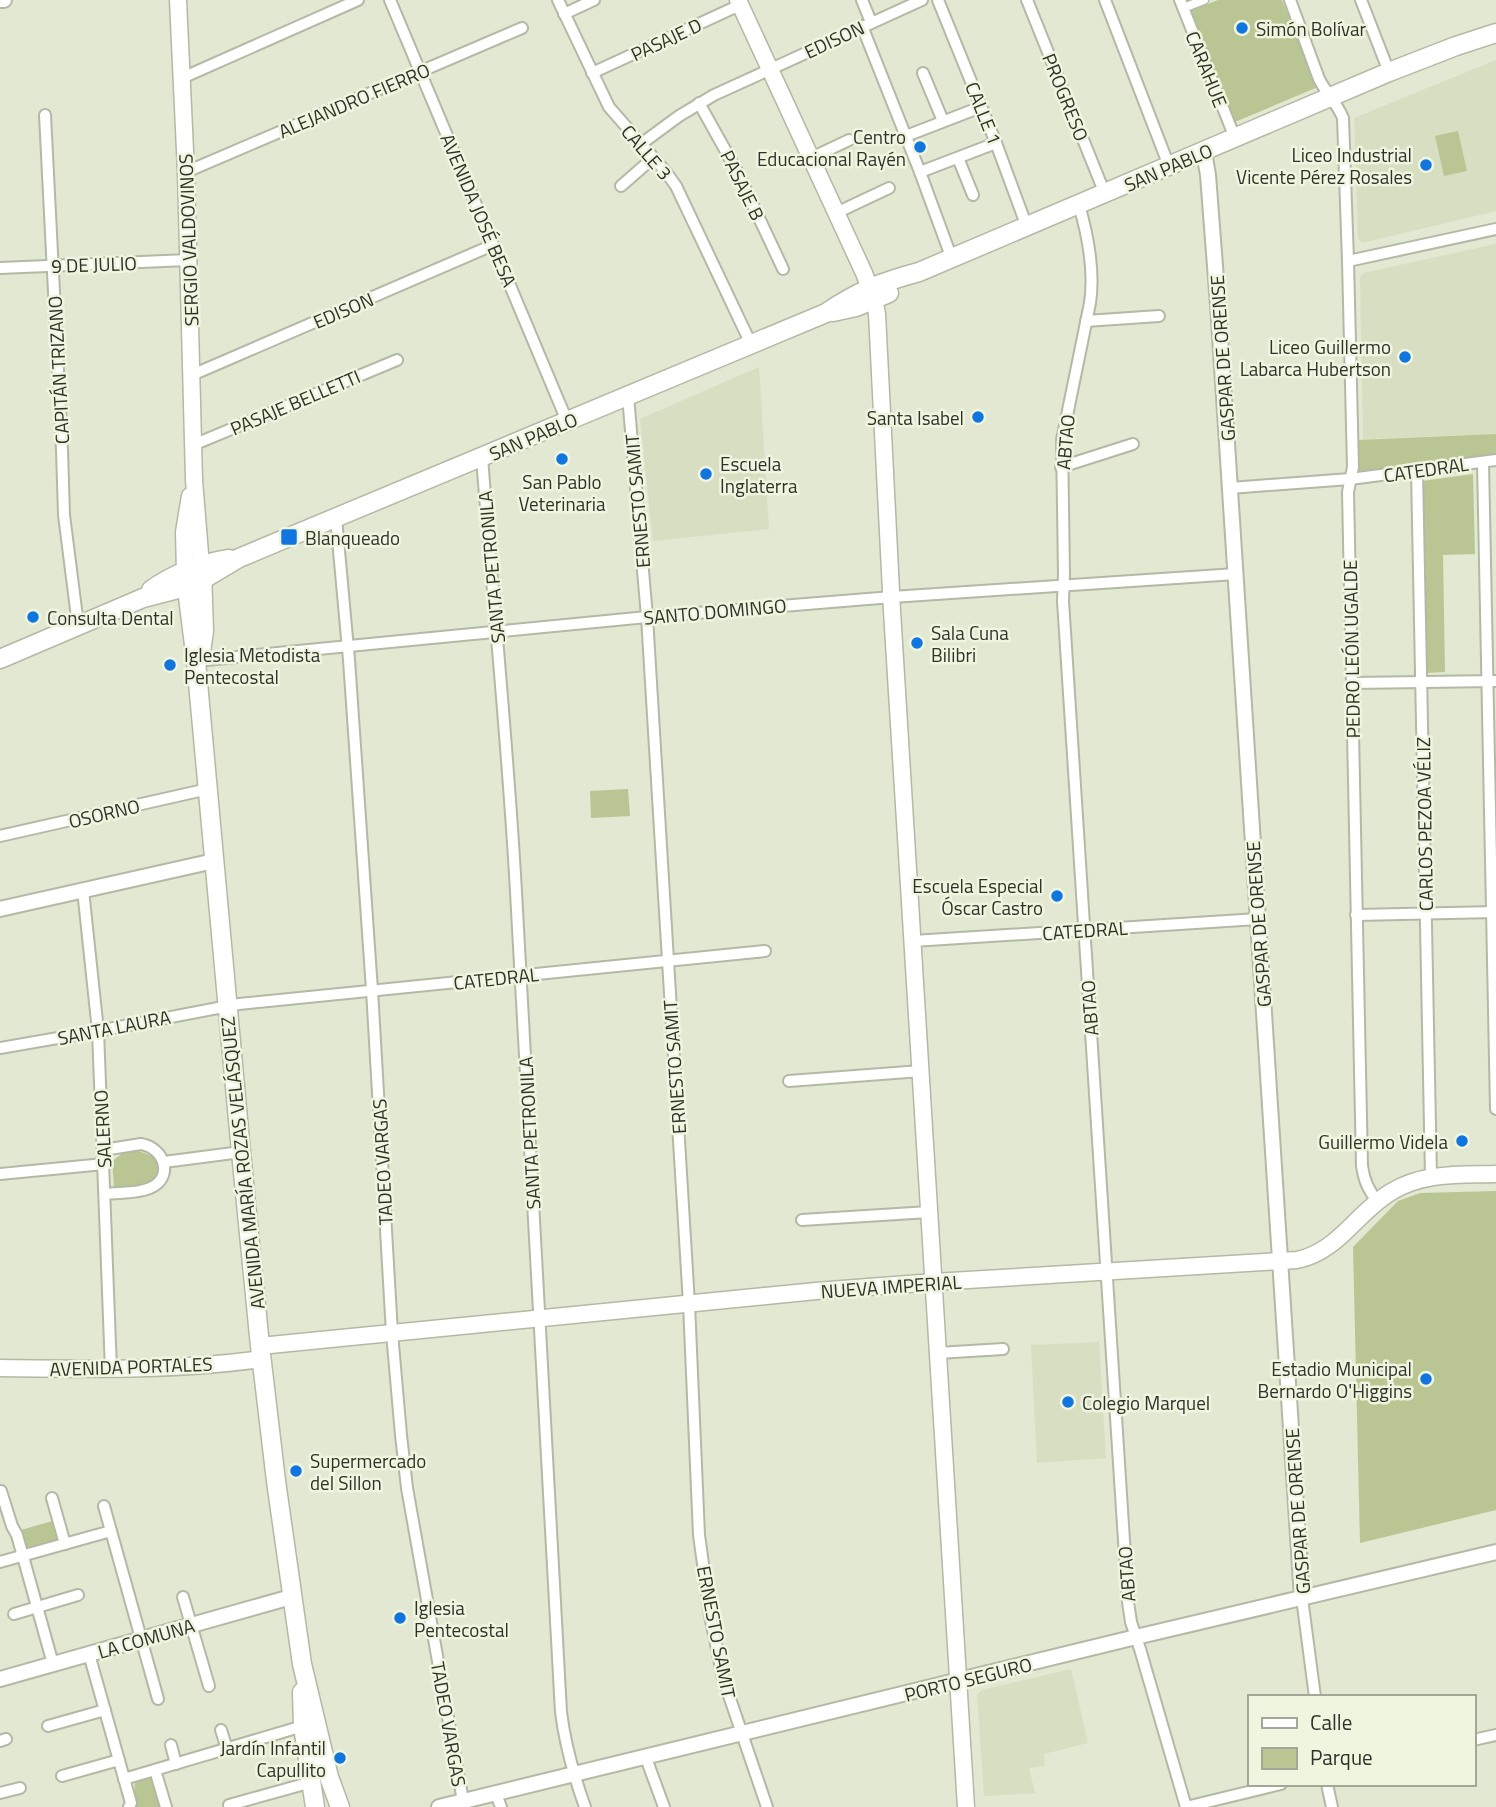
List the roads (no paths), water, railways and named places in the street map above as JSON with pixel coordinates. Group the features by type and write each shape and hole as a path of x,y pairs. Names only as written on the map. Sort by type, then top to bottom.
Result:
{"main road":[{"name":"SERGIO VALDOVINOS","path":"178,0 192,375 194,576"},
{"path":"739,3 872,294 877,314 891,597 966,1807"},
{"name":"SAN PABLO","path":"0,659 826,313 853,295 872,294 885,282 952,259 1390,72 1496,33"},
{"name":"AVENIDA MARÍA ROZAS VELÁSQUEZ","path":"194,576 196,661 261,1353 291,1597 302,1664 329,1777 340,1807"},
{"name":"NUEVA IMPERIAL","path":"261,1353 391,1333 689,1304 934,1282 1304,1259 1323,1251 1390,1192 1404,1185 1432,1177 1496,1174"},
{"name":"AVENIDA PORTALES","path":"0,1368 153,1368 261,1353"},
{"name":"AVENIDA MARÍA ROZAS VELÁSQUEZ","path":"302,1664 303,1726 316,1807"}],"street":[{"path":"182,78 358,0"},
{"name":"AVENIDA JOSÉ BESA","path":"390,0 568,421"},
{"name":"CALLE 3","path":"558,0 609,107 676,186 751,344"},
{"path":"564,14 594,0"},
{"path":"862,0 866,24 952,259"},
{"name":"EDISON","path":"641,144 699,103 769,68 922,0"},
{"name":"CALLE 1","path":"938,0 1027,227"},
{"name":"PROGRESO","path":"1027,0 1105,194"},
{"path":"1105,0 1170,166"},
{"path":"1181,4 1204,0"},
{"name":"PEDRO LEÓN UGALDE","path":"1290,0 1319,79 1343,118 1353,467 1348,492 1362,1166 1364,1179 1378,1202"},
{"path":"1361,0 1390,72"},
{"name":"PASAJE D","path":"592,73 739,3"},
{"name":"CARAHUE","path":"1181,4 1235,138"},
{"name":"ALEJANDRO FIERRO","path":"186,172 522,28"},
{"path":"923,73 943,121"},
{"name":"PASAJE B","path":"699,103 738,173 783,269"},
{"path":"905,136 981,107"},
{"name":"CAPITÁN TRIZANO","path":"45,115 64,515 78,625"},
{"path":"811,158 849,140"},
{"path":"920,173 996,144"},
{"name":"GASPAR DE ORENSE","path":"1204,152 1213,234 1302,1598 1315,1695"},
{"path":"621,186 653,158"},
{"path":"958,158 973,195"},
{"path":"836,213 889,188"},
{"name":"ABTAO","path":"1079,205 1092,269 1092,289 1062,440 1063,601 1128,1602 1130,1622 1186,1807"},
{"path":"1348,261 1496,229"},
{"name":"EDISON","path":"192,375 493,245"},
{"name":"9 DE JULIO","path":"0,268 188,260"},
{"path":"1086,321 1159,316"},
{"name":"PASAJE BELLETTI","path":"193,445 397,360"},
{"name":"ERNESTO SAMIT","path":"628,396 647,617 689,1304 696,1490 703,1572 723,1678 768,1807"},
{"path":"1061,467 1133,444"},
{"name":"SANTA PETRONILA","path":"482,457 512,821 561,1712 566,1745 585,1807"},
{"name":"CATEDRAL","path":"1230,488 1350,479 1496,460"},
{"path":"1483,462 1492,681 1496,1109"},
{"name":"CARLOS PEZOA VÉLIZ","path":"1417,471 1432,1177"},
{"name":"TADEO VARGAS","path":"336,518 372,990 391,1333 407,1488 463,1801"},
{"name":"SANTO DOMINGO","path":"196,661 647,617 891,597 1236,574"},
{"path":"1352,683 1492,681"},
{"name":"OSORNO","path":"0,836 208,789"},
{"path":"0,909 214,861"},
{"name":"SALERNO","path":"83,890 98,1031 111,1370"},
{"path":"1356,915 1494,912"},
{"name":"CATEDRAL","path":"913,941 1258,919"},
{"name":"CATEDRAL","path":"227,1006 765,951"},
{"name":"SANTA LAURA","path":"0,1048 227,1006"},
{"path":"789,1081 921,1071"},
{"path":"103,1150 147,1145 158,1151 164,1162 163,1174 159,1182 152,1187 105,1194"},
{"path":"164,1162 241,1152"},
{"path":"0,1174 104,1164"},
{"path":"802,1220 929,1212"},
{"path":"938,1353 1003,1349"},
{"path":"1,1491 23,1556 53,1664"},
{"path":"52,1498 65,1544"},
{"path":"104,1506 158,1699"},
{"path":"0,1562 111,1531"},
{"name":"PORTO SEGURO","path":"439,1807 463,1801 498,1800 574,1775 1496,1552"},
{"path":"14,1614 78,1595"},
{"path":"183,1597 209,1686"},
{"name":"LA COMUNA","path":"0,1679 291,1597"},
{"path":"89,1654 131,1803 129,1807"},
{"path":"48,1727 105,1710"},
{"path":"124,1779 303,1726"},
{"path":"221,1730 227,1749"},
{"path":"1475,1740 1496,1735"},
{"path":"171,1745 176,1763"},
{"path":"646,1758 664,1807"},
{"path":"62,1776 119,1760"},
{"path":"155,1770 166,1807"},
{"path":"229,1805 312,1782"},
{"path":"1186,1807 1274,1786"},
{"path":"1327,1786 1332,1807"},
{"path":"3,1807 0,1795 20,1788"}],"place":[{"name":"Simón Bolívar","path":"1242,28"},
{"name":"Centro Educacional Rayén","path":"920,147"},
{"name":"Liceo Industrial Vicente Pérez Rosales","path":"1426,165"},
{"name":"Liceo Guillermo Labarca Hubertson","path":"1405,357"},
{"name":"Santa Isabel","path":"978,417"},
{"name":"San Pablo Veterinaria","path":"562,459"},
{"name":"Escuela Inglaterra","path":"706,474"},
{"name":"Blanqueado","path":"289,537"},
{"name":"Consulta Dental","path":"33,617"},
{"name":"Sala Cuna Bilibri","path":"917,643"},
{"name":"Iglesia Metodista Pentecostal","path":"170,665"},
{"name":"Escuela Especial Óscar Castro","path":"1057,896"},
{"name":"Guillermo Videla","path":"1462,1141"},
{"name":"Estadio Municipal Bernardo O'Higgins","path":"1426,1379"},
{"name":"Colegio Marquel","path":"1068,1402"},
{"name":"Supermercado del Sillon","path":"296,1471"},
{"name":"Iglesia Pentecostal","path":"400,1618"},
{"name":"Jardín Infantil Capullito","path":"340,1758"}]}
